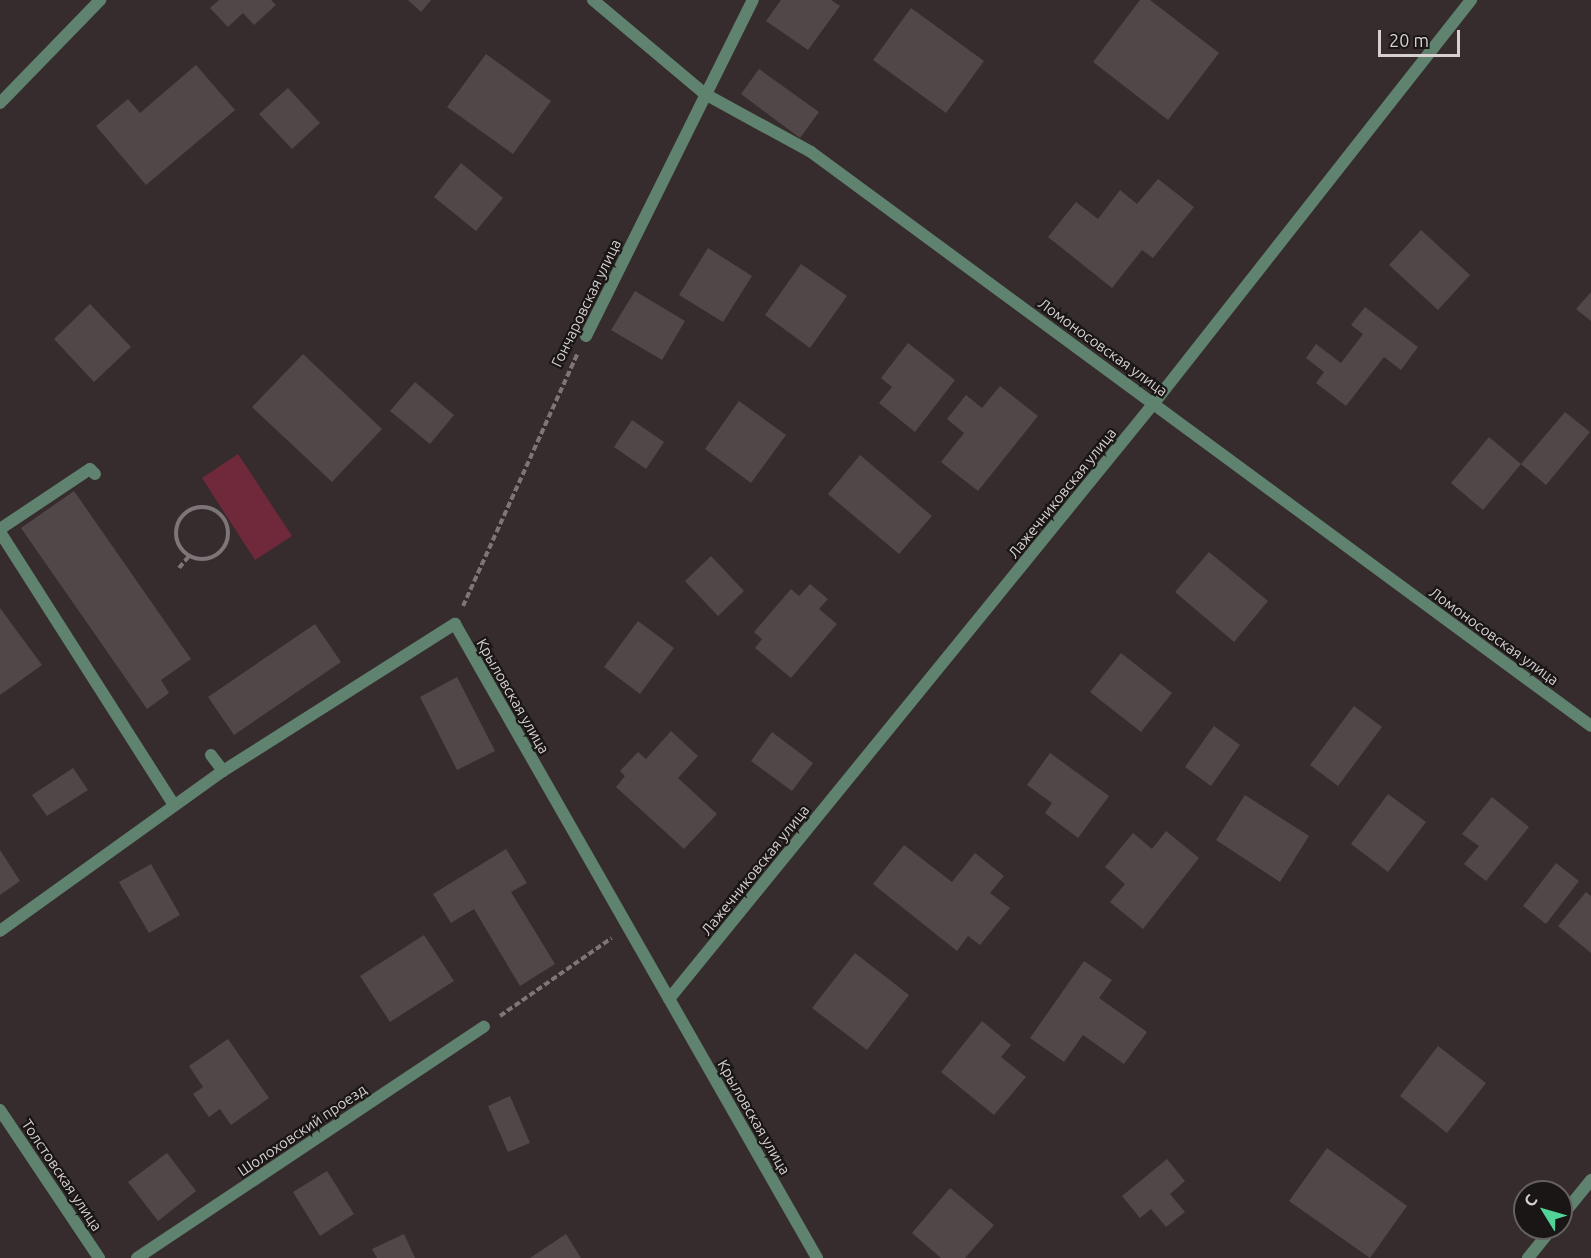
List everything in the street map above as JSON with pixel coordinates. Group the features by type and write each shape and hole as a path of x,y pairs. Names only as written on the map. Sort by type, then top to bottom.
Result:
{"street":[{"path":"0,103 100,0"},
{"name":"Ломоносовская улица","path":"593,0 705,94 811,152 1591,726"},
{"name":"Гончаровская улица","path":"586,336 753,0"},
{"name":"Лажечниковская улица","path":"669,999 1154,403 1471,0"},
{"path":"95,474 90,469 0,531 174,805"},
{"path":"0,931 223,771 455,624"},
{"name":"Крыловская улица","path":"455,624 817,1258"},
{"path":"211,755 223,771"},
{"name":"Шолоховский проезд","path":"137,1258 484,1027"},
{"name":"Толстовская улица","path":"0,1110 99,1258"},
{"path":"1573,1202 1591,1180"},
{"path":"1528,1258 1542,1240"}],"path":[{"name":"Гончаровская улица","path":"455,624 586,336"},
{"path":"206,507 221,516 226,523 228,535 220,551 204,559 189,556 177,542 176,531 183,515 206,507"},
{"path":"226,523 231,523"},
{"path":"179,568 189,556"},
{"path":"484,1027 627,927"}],"shaded area":[{"path":"238,454 292,536 255,560 202,478"}],"building":[{"path":"219,0 271,0 276,5 254,25 243,13 228,27 210,8"},
{"path":"408,0 431,0 421,12"},
{"path":"781,0 831,0 840,6 808,50 766,21"},
{"path":"1140,0 1150,0 1219,53 1168,120 1093,62"},
{"path":"911,8 984,61 946,113 873,60"},
{"path":"486,54 551,101 513,154 447,107"},
{"path":"196,65 235,110 146,185 96,126 128,99 140,113"},
{"path":"759,69 819,112 800,138 741,94"},
{"path":"288,88 320,123 292,149 259,114"},
{"path":"461,163 503,198 476,231 434,197"},
{"path":"1158,179 1194,207 1153,258 1142,250 1112,288 1048,237 1076,202 1098,219 1120,190 1137,204"},
{"path":"1421,230 1470,275 1438,310 1389,265"},
{"path":"708,248 752,276 723,322 679,295"},
{"path":"801,264 847,296 810,348 765,315"},
{"path":"635,291 685,321 662,360 611,330"},
{"path":"1591,292 1591,321 1576,309"},
{"path":"90,304 131,347 94,382 54,339"},
{"path":"1365,307 1418,347 1401,370 1384,357 1346,406 1316,383 1324,372 1306,358 1316,344 1341,363 1363,334 1351,325"},
{"path":"908,343 955,380 915,432 879,403 892,387 881,378"},
{"path":"303,354 382,429 332,482 252,407"},
{"path":"415,382 454,415 430,444 390,411"},
{"path":"1000,386 1038,416 978,491 941,462 964,433 947,419 966,395 982,408"},
{"path":"739,401 786,435 751,483 705,449"},
{"path":"1565,412 1590,432 1546,485 1521,464"},
{"path":"632,420 664,442 646,469 614,447"},
{"path":"1489,437 1521,464 1483,510 1451,483"},
{"path":"860,455 932,516 899,554 828,494"},
{"path":"74,491 191,659 161,680 169,693 147,709 21,528"},
{"path":"1209,552 1268,601 1234,642 1175,592"},
{"path":"711,556 744,591 718,616 685,581"},
{"path":"810,584 828,599 819,609 837,624 791,678 755,648 762,639 754,632 791,589 799,596"},
{"path":"0,608 42,665 0,695"},
{"path":"638,621 674,648 640,694 604,667"},
{"path":"315,624 341,662 234,735 208,697"},
{"path":"1121,653 1172,693 1141,732 1090,692"},
{"path":"457,677 495,751 457,770 420,697"},
{"path":"1354,706 1382,727 1338,786 1310,765"},
{"path":"1214,726 1240,745 1211,786 1185,767"},
{"path":"671,731 698,756 678,778 717,814 684,849 616,787 625,776 620,771 638,752 646,759"},
{"path":"772,732 813,763 792,791 751,761"},
{"path":"1050,753 1109,796 1078,838 1045,813 1052,803 1027,785"},
{"path":"73,768 88,790 47,816 32,795"},
{"path":"1388,794 1426,822 1388,872 1351,844"},
{"path":"1245,795 1309,836 1280,882 1216,840"},
{"path":"1492,797 1529,827 1486,881 1464,864 1479,846 1462,834"},
{"path":"1166,831 1199,858 1143,929 1110,902 1125,884 1105,867 1133,833 1152,849"},
{"path":"904,845 952,882 975,853 1004,876 990,893 1010,908 980,945 968,936 957,951 873,884"},
{"path":"506,849 527,883 511,892 555,964 520,986 474,909 451,923 433,894"},
{"path":"0,850 20,881 0,895"},
{"path":"1556,863 1579,881 1546,924 1523,906"},
{"path":"151,864 180,915 149,933 119,882"},
{"path":"1586,892 1591,896 1591,953 1558,926"},
{"path":"424,935 454,981 390,1022 360,976"},
{"path":"855,953 909,995 867,1050 812,1008"},
{"path":"1084,961 1112,980 1099,998 1147,1032 1124,1064 1083,1035 1064,1062 1030,1038"},
{"path":"982,1021 1011,1045 1001,1057 1026,1077 994,1115 941,1072"},
{"path":"228,1039 269,1098 231,1125 220,1109 209,1117 193,1094 203,1087 189,1066"},
{"path":"1438,1046 1486,1083 1447,1133 1400,1096"},
{"path":"510,1096 530,1143 508,1152 488,1106"},
{"path":"1327,1148 1407,1206 1370,1258 1289,1201"},
{"path":"167,1153 196,1191 158,1221 128,1182"},
{"path":"1167,1159 1185,1181 1170,1194 1185,1212 1166,1227 1151,1209 1140,1218 1122,1196"},
{"path":"327,1171 354,1214 320,1236 293,1192"},
{"path":"950,1188 994,1225 965,1258 941,1258 912,1233"},
{"path":"404,1234 415,1258 377,1258 372,1249"},
{"path":"566,1234 581,1258 530,1258"}]}
